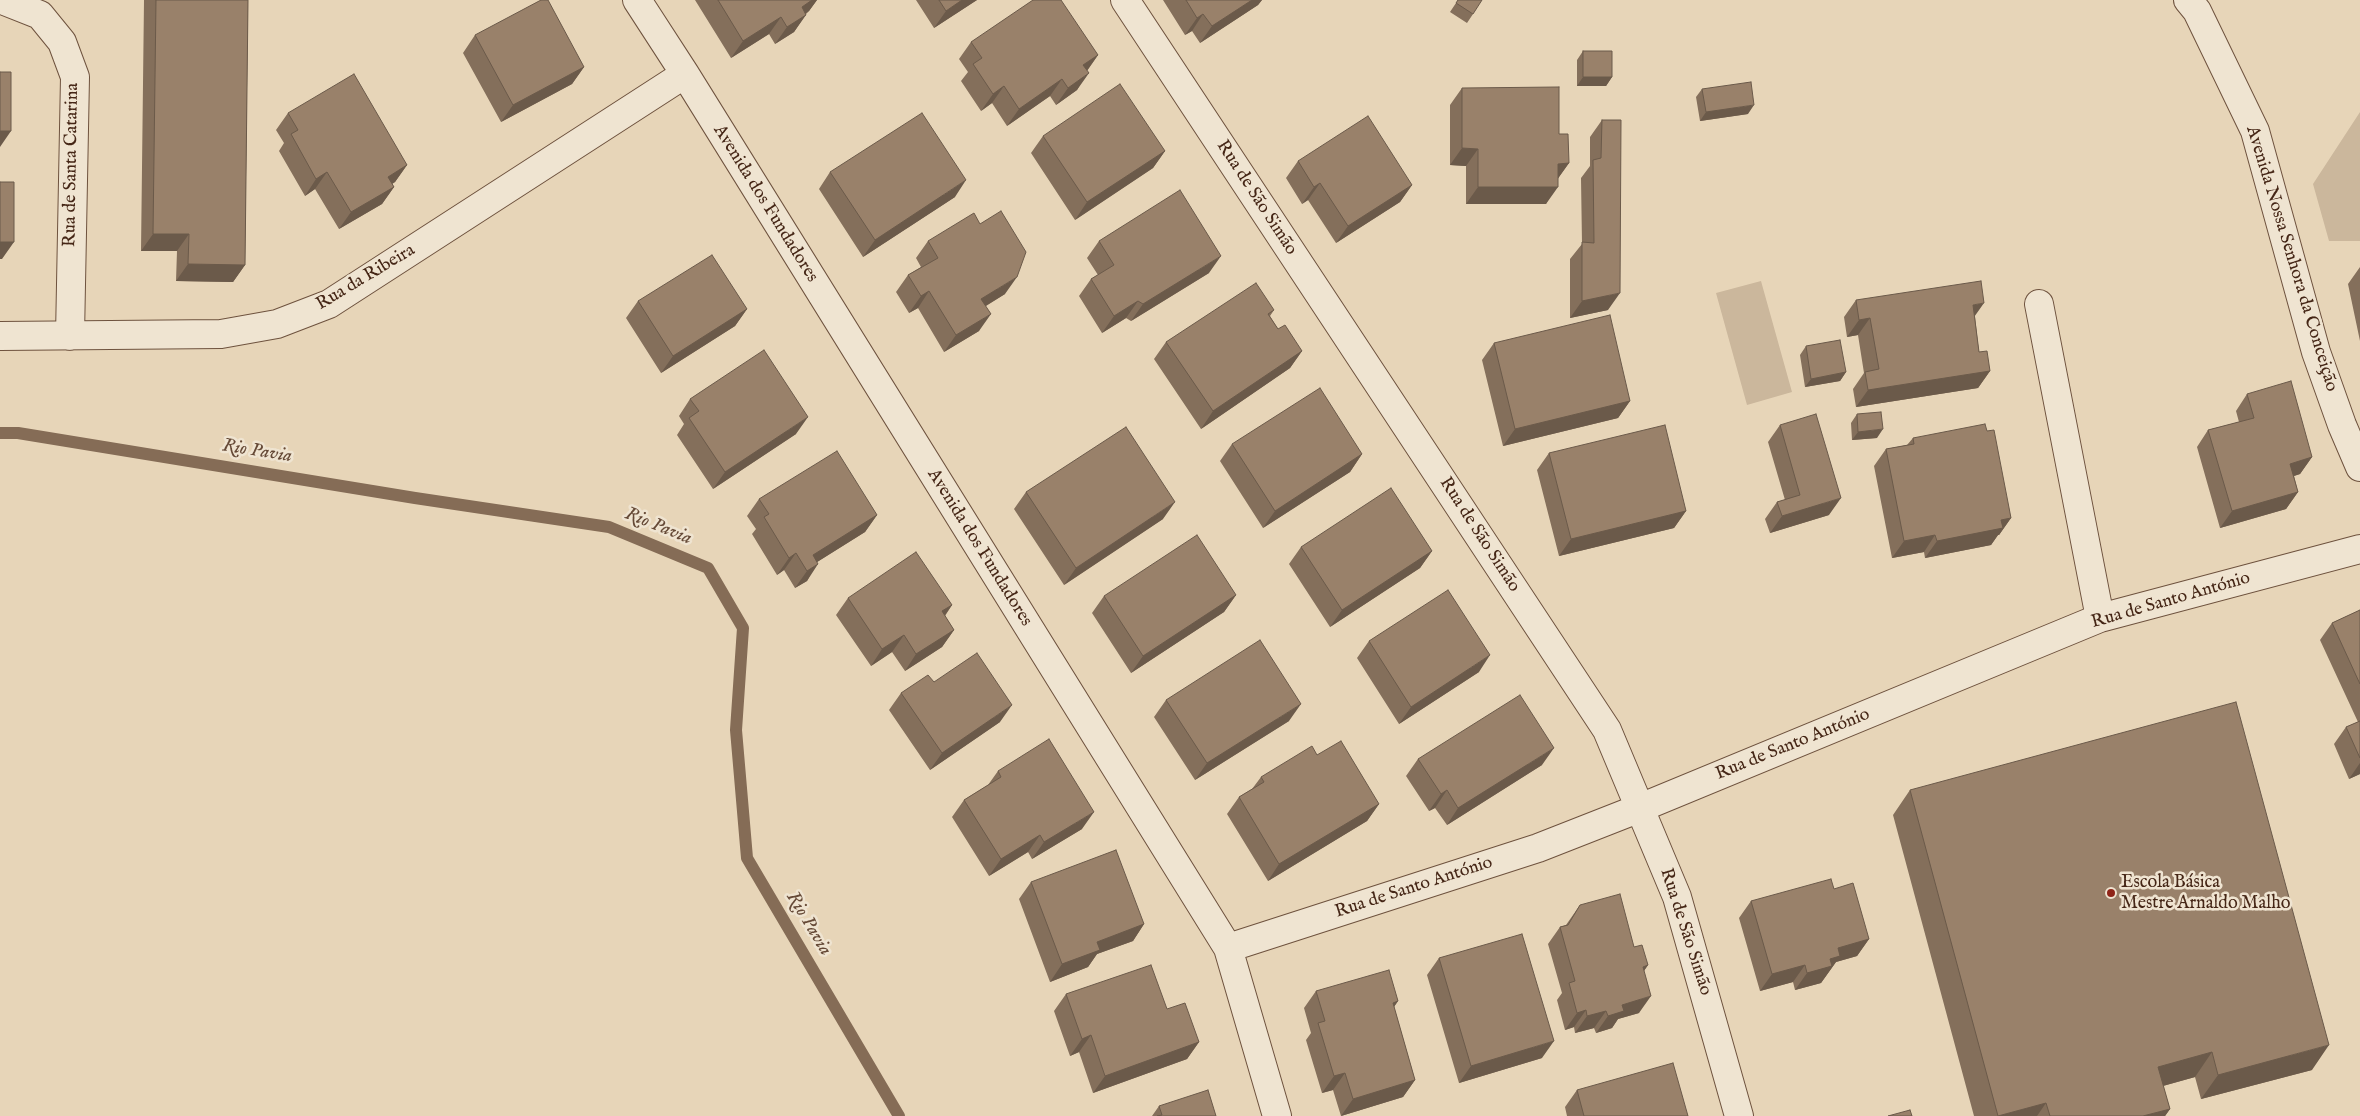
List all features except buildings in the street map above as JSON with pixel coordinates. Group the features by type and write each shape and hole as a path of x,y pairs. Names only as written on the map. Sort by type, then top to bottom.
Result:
{"street":[{"name":"Rua de Santa Catarina","path":"2,0 40,15 62,42 75,77 70,336"},
{"name":"Avenida dos Fundadores","path":"636,0 685,74 1228,948 1276,1116"},
{"name":"Rua de São Simão","path":"1125,0 1607,730 1677,897 1739,1116"},
{"name":"Avenida Nossa Senhora da Conceição","path":"2188,0 2197,11 2255,131 2316,352 2342,425 2360,468"},
{"name":"Rua da Ribeira","path":"0,336 221,334 277,324 329,304 685,74"},
{"path":"2039,304 2100,618"},
{"name":"Rua de Santo António","path":"1228,948 1538,848 1640,808 2100,618 2360,549"}],"shaded area":[{"path":"2360,112 2360,241 2329,241 2313,184"},
{"path":"1761,281 1792,392 1747,405 1716,293"}],"waterway":[{"name":"Rio Pavia","path":"0,433 18,433 415,498 609,527 708,568 743,628 736,730 747,858 899,1116"}],"place":[{"name":"Escola Básica Mestre Arnaldo Malho","path":"2111,893"}]}
